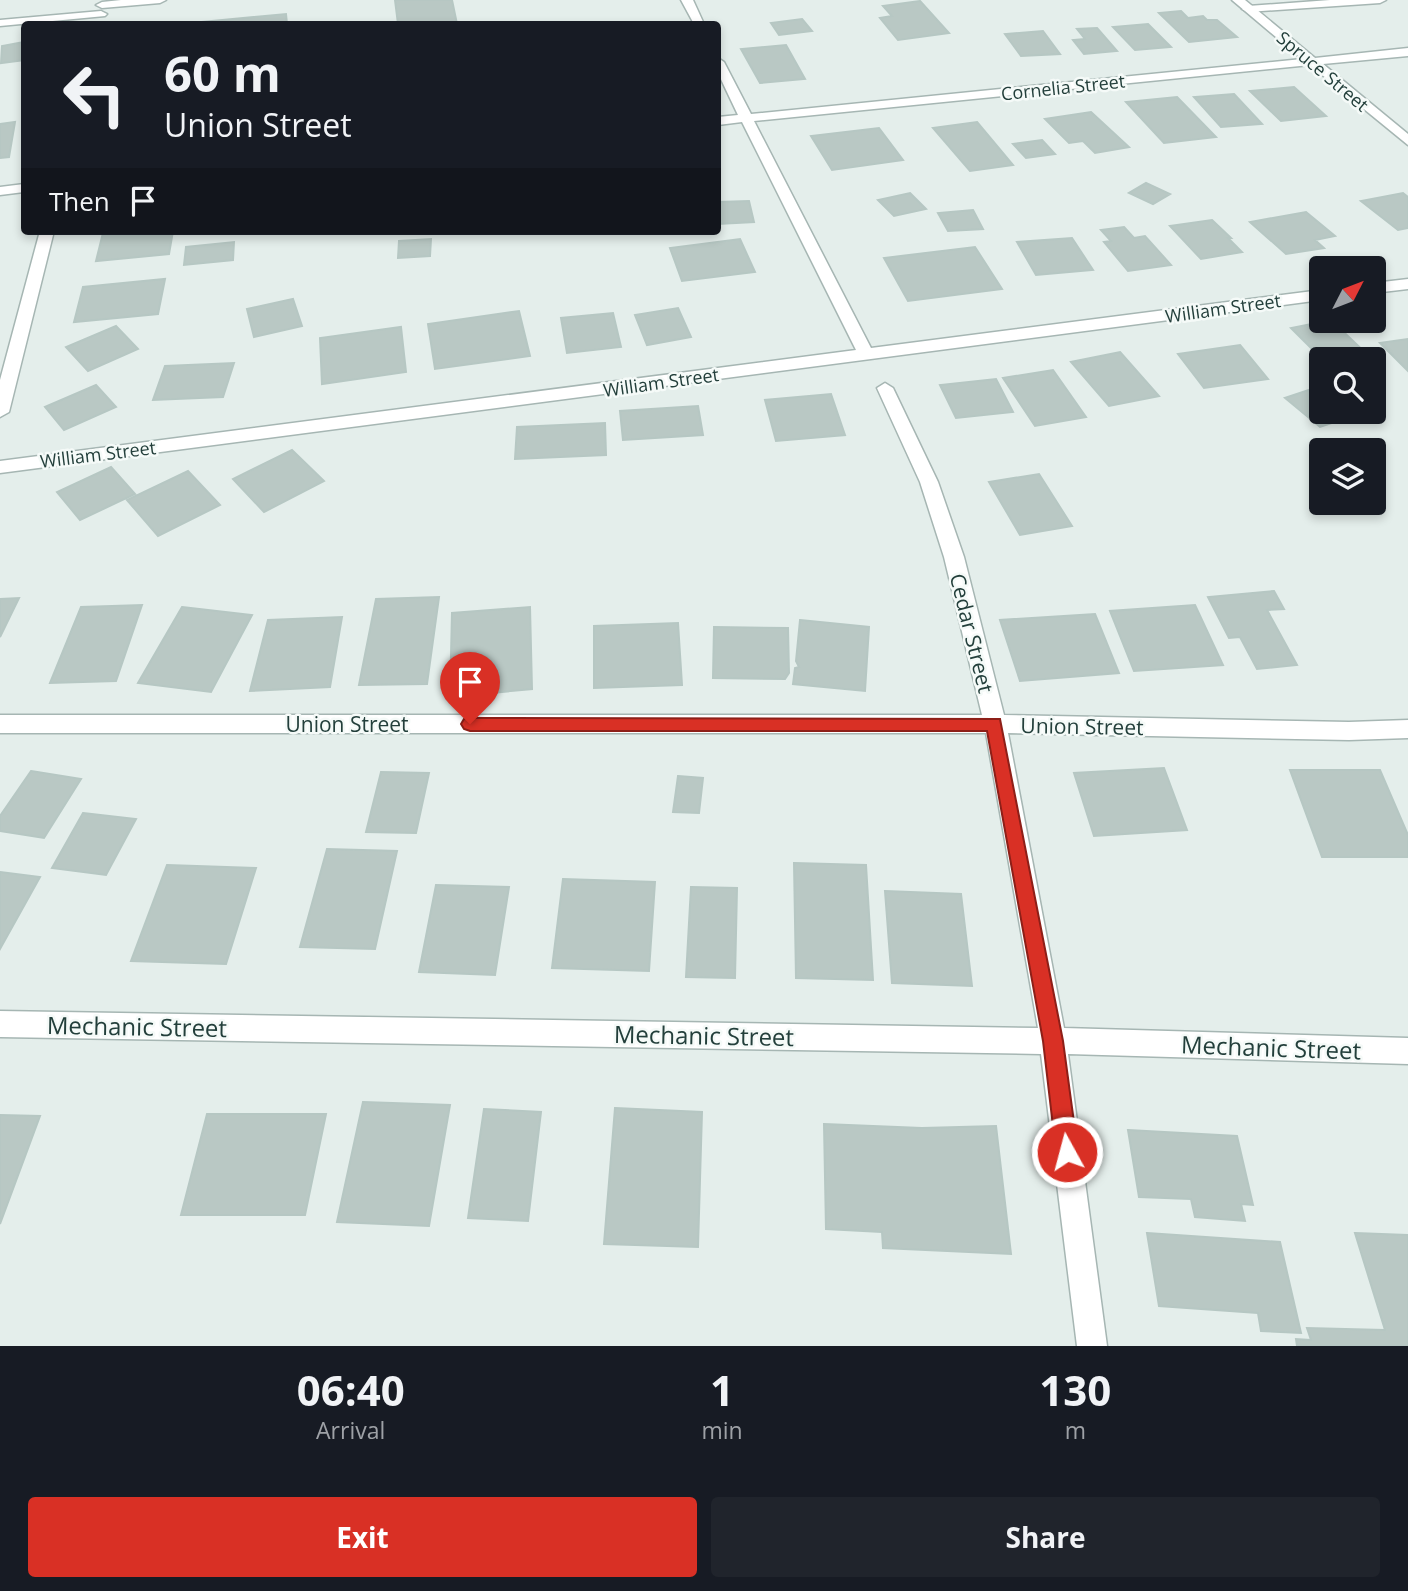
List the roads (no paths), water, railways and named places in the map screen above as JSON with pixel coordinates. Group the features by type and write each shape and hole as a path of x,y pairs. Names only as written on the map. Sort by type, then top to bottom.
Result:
{"street":[{"path":"0,23 101,11 160,0"},
{"path":"687,0 698,21"},
{"name":"Spruce Street","path":"1238,0 1408,141"},
{"path":"1248,9 1380,0"},
{"name":"Cornelia Street","path":"721,121 1408,52"},
{"path":"721,68 866,355"},
{"path":"0,191 21,188"},
{"path":"0,412 46,235"},
{"path":"1386,287 1408,284"},
{"name":"William Street","path":"0,467 1309,297"},
{"name":"Cedar Street","path":"885,388 929,482 954,557 995,724 1053,1041 1092,1346"},
{"name":"Union Street","path":"0,724 995,724 1349,731 1408,729"},
{"name":"Mechanic Street","path":"0,1024 1053,1041 1408,1051"}]}
